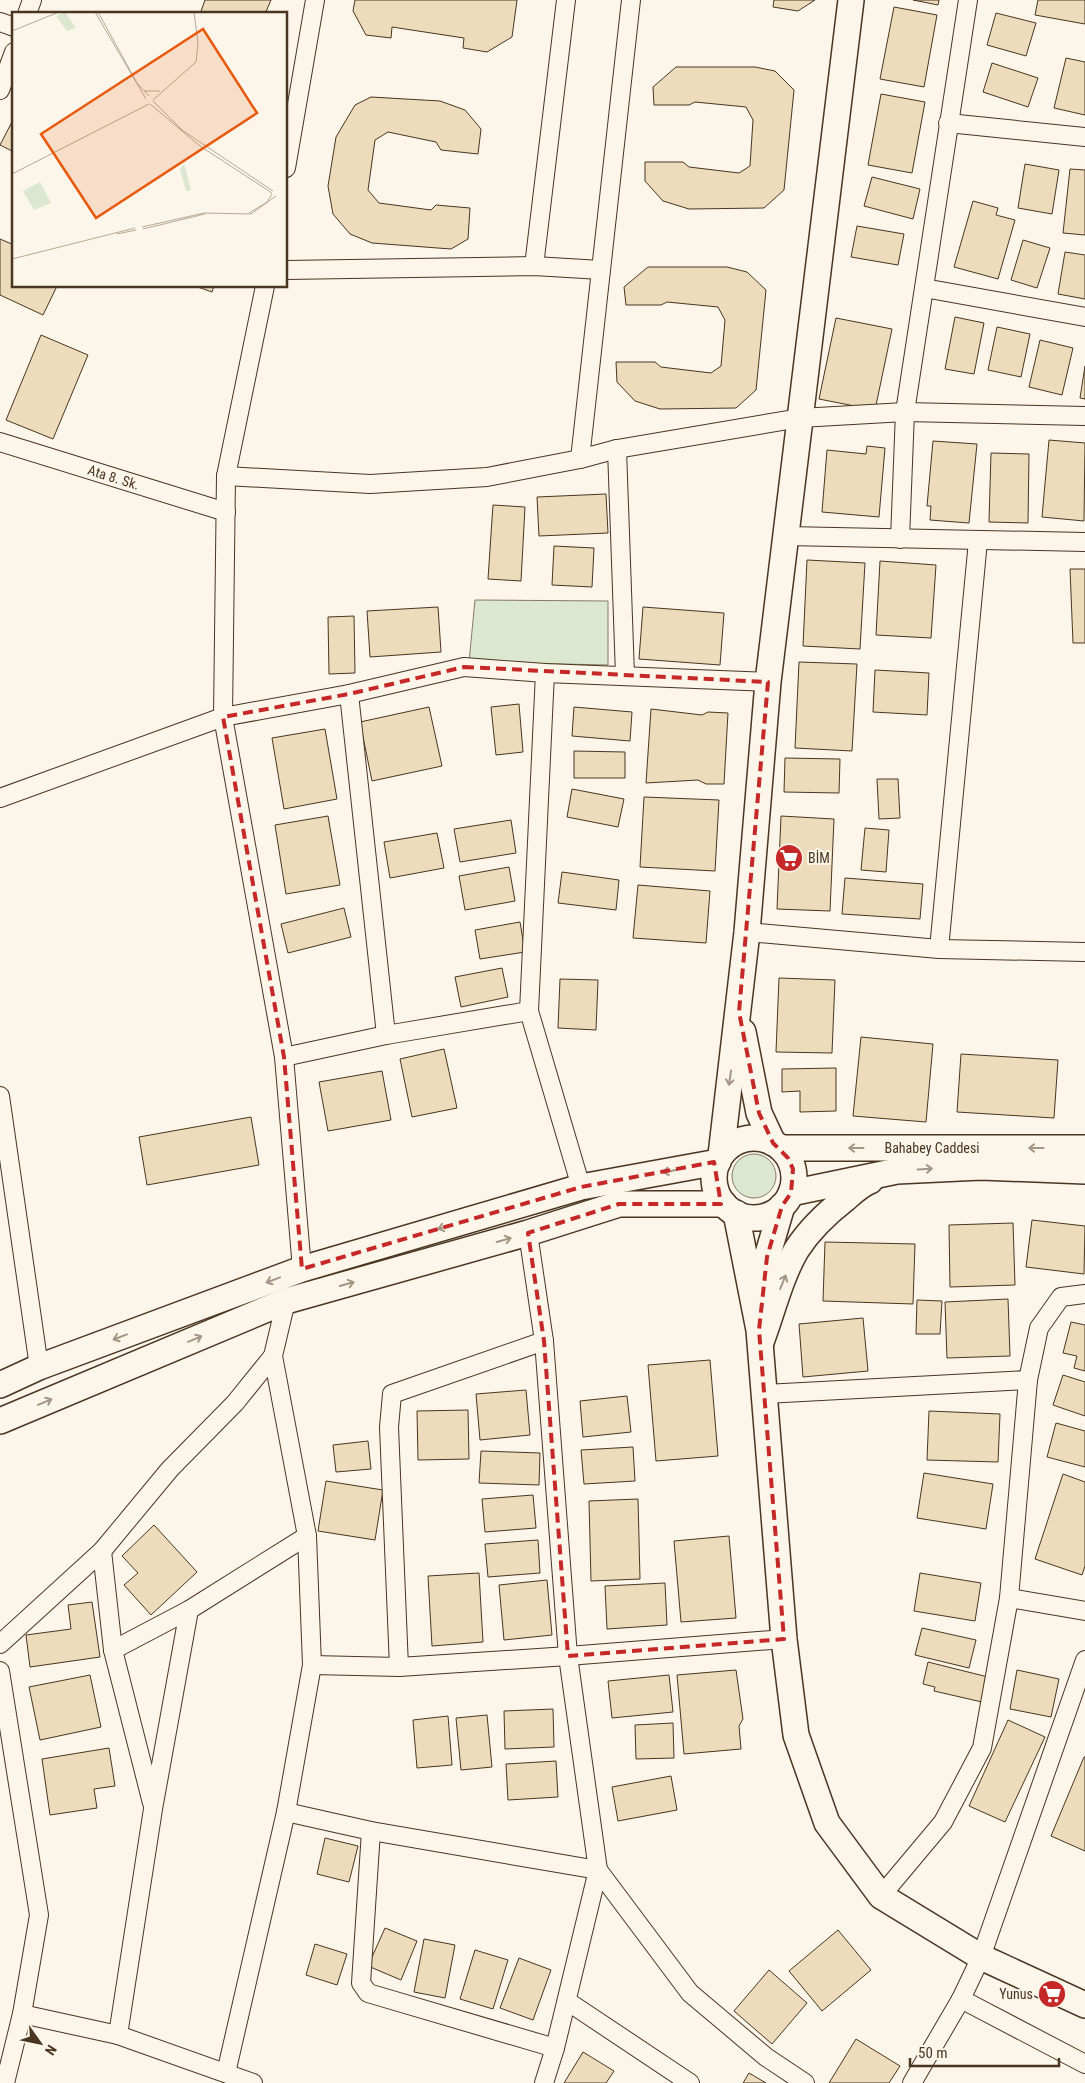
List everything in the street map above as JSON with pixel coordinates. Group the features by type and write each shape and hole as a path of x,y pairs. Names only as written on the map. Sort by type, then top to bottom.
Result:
{"street":[{"path":"28,12 32,0"},
{"path":"288,146 290,123 315,0"},
{"path":"534,266 566,0"},
{"path":"580,459 631,0"},
{"path":"851,0 768,682 739,1012 720,1158 715,1173 715,1184 718,1195 730,1209 760,1337 784,1639 796,1735 827,1823 881,1896 980,1957 1085,2005"},
{"path":"900,539 905,412 968,0"},
{"path":"0,22 12,26"},
{"path":"0,90 12,57"},
{"path":"948,123 1085,137"},
{"path":"288,270 534,266 601,270"},
{"path":"265,288 226,476 223,717 284,1057 302,1269"},
{"path":"924,288 1085,317"},
{"path":"226,476 370,484 487,477 580,459 617,449 800,418 905,412 1085,416"},
{"name":"Ata 8. Sk.","path":"0,442 226,512"},
{"path":"617,449 625,676"},
{"path":"786,536 1085,542"},
{"path":"939,948 978,541"},
{"path":"0,798 223,717 349,694 464,667 545,673 768,682"},
{"path":"545,673 529,1011 581,1187"},
{"path":"349,694 386,1034"},
{"path":"747,932 939,948 1085,952"},
{"path":"284,1057 386,1034 529,1011"},
{"path":"739,1012 759,1113 777,1145 788,1158 793,1169 794,1181 786,1199 767,1257 760,1337"},
{"path":"0,1096 4,1140 39,1367"},
{"path":"0,1385 39,1367 302,1269 581,1187 720,1158 729,1147 739,1141 750,1138 762,1139 777,1145"},
{"name":"Bahabey Caddesi","path":"777,1145 1085,1148"},
{"name":"Bahabey Caddesi","path":"786,1199 897,1171 981,1167 1085,1171"},
{"path":"760,1337 797,1250 816,1224 864,1183 897,1171"},
{"path":"0,1421 286,1301 528,1233 620,1204 730,1209 748,1217 760,1217 772,1213 786,1199"},
{"path":"528,1233 544,1341 568,1656 598,1870 555,2048 544,2083"},
{"path":"881,1896 943,1822 982,1748 1009,1598 1028,1380 1039,1328 1061,1297 1085,1294"},
{"path":"226,2073 286,1812 312,1665 307,1536 273,1356 286,1301"},
{"path":"399,1668 389,1427 392,1394 544,1341"},
{"path":"0,1644 102,1551 170,1469 235,1403 273,1356"},
{"path":"765,1394 1028,1380"},
{"path":"113,1650 189,1610 307,1536"},
{"path":"102,1551 113,1650 154,1809"},
{"path":"1009,1598 1085,1611"},
{"path":"118,2035 154,1809 189,1610"},
{"path":"312,1665 399,1668 784,1639"},
{"path":"916,2081 961,1999 980,1957 1085,1660"},
{"path":"0,1671 39,1915 22,2014 5,2083"},
{"path":"286,1812 371,1830 598,1870 690,1993 766,2057 805,2083"},
{"path":"371,1830 361,1983 368,1993 555,2048"},
{"path":"961,1999 1085,2064"},
{"path":"566,2001 690,2083"},
{"path":"22,2014 118,2035 253,2083"}],"highlighted area":[{"path":"464,667 768,682 739,1012 759,1113 773,1143 788,1158 793,1169 791,1193 782,1206 767,1257 759,1330 784,1639 568,1656 544,1341 528,1233 619,1204 721,1204 714,1162 581,1187 302,1269 284,1057 223,717 349,694"}],"green space":[{"path":"475,600 608,601 608,665 469,662"},
{"path":"750,1154 758,1154 770,1160 776,1176 770,1192 758,1198 750,1198 738,1192 732,1180 732,1172 738,1160"}],"building":[{"path":"205,0 271,0 266,12 201,12"},
{"path":"355,0 517,0 512,37 487,52 463,48 464,38 392,27 391,38 366,35 353,11"},
{"path":"774,0 815,0 798,11 773,7"},
{"path":"913,0 939,0 938,5"},
{"path":"1038,0 1085,0 1085,24 1035,15"},
{"path":"894,7 937,15 924,87 880,79"},
{"path":"996,13 1036,23 1026,56 987,45"},
{"path":"1066,58 1085,62 1085,115 1054,108"},
{"path":"992,63 1038,78 1028,107 983,92"},
{"path":"676,67 755,67 775,71 794,90 784,190 764,208 689,209 663,201 645,181 645,162 683,162 689,167 739,173 750,166 753,120 746,107 695,102 689,105 654,105 653,87"},
{"path":"881,94 925,102 912,173 868,165"},
{"path":"371,97 440,101 465,110 481,129 478,154 441,150 436,142 388,132 375,140 368,190 379,203 431,210 436,205 470,208 468,239 451,249 372,243 350,234 333,214 328,186 336,137 355,105"},
{"path":"12,122 12,151 0,145"},
{"path":"1025,164 1059,170 1052,214 1018,208"},
{"path":"1070,169 1085,170 1085,235 1063,233"},
{"path":"872,177 920,189 913,219 864,206"},
{"path":"973,201 998,208 996,215 1015,220 998,279 954,267"},
{"path":"857,226 904,234 898,265 851,257"},
{"path":"0,239 12,244 12,288 56,288 43,315 0,295"},
{"path":"1023,240 1050,248 1037,288 1011,280"},
{"path":"1065,252 1085,255 1085,299 1058,294"},
{"path":"648,267 727,267 747,272 766,290 756,390 736,408 660,409 635,401 617,382 616,362 655,362 661,367 711,373 721,366 725,320 718,307 667,302 661,305 626,305 624,287"},
{"path":"201,288 213,288 212,292"},
{"path":"955,317 984,323 974,374 945,369"},
{"path":"836,318 892,329 875,410 819,399"},
{"path":"997,327 1030,334 1021,377 988,370"},
{"path":"41,335 88,355 53,439 6,420"},
{"path":"1040,340 1073,348 1062,395 1029,387"},
{"path":"1085,366 1085,399 1080,398"},
{"path":"1049,440 1085,443 1084,521 1042,517"},
{"path":"933,441 977,444 969,523 930,520 931,506 927,506"},
{"path":"867,446 885,448 879,517 822,512 827,450 866,454"},
{"path":"991,453 1029,454 1028,523 989,522"},
{"path":"606,494 608,533 539,536 537,497"},
{"path":"493,505 525,507 521,581 488,579"},
{"path":"554,546 594,548 592,587 552,585"},
{"path":"807,560 865,563 860,649 803,646"},
{"path":"880,561 936,565 931,638 876,635"},
{"path":"1070,569 1085,569 1085,643 1073,643"},
{"path":"438,607 441,652 370,657 367,611"},
{"path":"643,607 724,613 720,665 639,659"},
{"path":"354,616 355,673 329,674 328,617"},
{"path":"799,662 857,664 852,751 795,748"},
{"path":"875,670 929,673 927,715 873,712"},
{"path":"519,704 523,752 496,755 491,707"},
{"path":"429,707 442,766 372,781 360,722"},
{"path":"574,707 632,712 630,741 572,736"},
{"path":"651,709 702,715 708,712 728,713 724,784 706,784 698,780 646,783"},
{"path":"325,729 337,799 284,809 272,738"},
{"path":"574,751 625,752 625,778 574,778"},
{"path":"785,758 840,759 839,793 784,792"},
{"path":"877,779 898,779 900,818 879,819"},
{"path":"572,789 624,799 618,827 567,817"},
{"path":"644,797 719,800 715,871 640,867"},
{"path":"328,816 340,885 286,894 275,825"},
{"path":"781,816 834,819 830,911 777,909"},
{"path":"511,820 516,853 460,862 454,829"},
{"path":"865,828 889,830 886,872 861,870"},
{"path":"437,833 444,868 390,878 384,842"},
{"path":"509,867 515,901 465,910 459,876"},
{"path":"562,872 619,880 616,910 558,903"},
{"path":"845,878 923,884 920,919 842,914"},
{"path":"638,885 710,891 706,943 633,938"},
{"path":"344,908 351,937 288,953 281,924"},
{"path":"520,922 525,952 480,959 475,930"},
{"path":"502,968 508,997 461,1007 455,977"},
{"path":"779,978 835,980 832,1053 776,1052"},
{"path":"560,979 598,980 596,1030 558,1028"},
{"path":"861,1037 933,1044 926,1122 853,1116"},
{"path":"444,1049 457,1108 412,1117 400,1059"},
{"path":"961,1054 1058,1060 1054,1118 957,1112"},
{"path":"836,1068 836,1111 800,1112 800,1091 782,1092 782,1069"},
{"path":"382,1071 391,1120 328,1131 319,1082"},
{"path":"251,1117 259,1165 147,1185 139,1137"},
{"path":"1032,1220 1085,1226 1084,1274 1026,1267"},
{"path":"1013,1223 1015,1285 950,1287 949,1225"},
{"path":"825,1242 915,1244 913,1304 823,1301"},
{"path":"1008,1299 1010,1356 947,1358 945,1302"},
{"path":"917,1300 942,1301 940,1334 916,1334"},
{"path":"863,1318 868,1371 803,1377 799,1324"},
{"path":"1071,1322 1085,1325 1085,1371 1074,1368 1077,1356 1063,1353"},
{"path":"710,1360 718,1456 656,1461 648,1365"},
{"path":"1063,1375 1085,1382 1085,1416 1053,1405"},
{"path":"526,1390 530,1435 480,1440 476,1394"},
{"path":"627,1396 631,1432 583,1437 580,1401"},
{"path":"468,1410 469,1459 418,1460 417,1411"},
{"path":"929,1411 1000,1414 998,1462 927,1460"},
{"path":"1056,1423 1085,1431 1085,1467 1047,1457"},
{"path":"368,1441 371,1469 336,1472 333,1445"},
{"path":"633,1447 635,1481 584,1484 581,1450"},
{"path":"481,1451 540,1453 539,1485 479,1483"},
{"path":"924,1473 993,1484 986,1529 917,1518"},
{"path":"1063,1474 1085,1482 1085,1566 1082,1575 1035,1559"},
{"path":"326,1481 383,1490 375,1540 318,1531"},
{"path":"533,1495 536,1528 485,1532 482,1499"},
{"path":"638,1499 640,1579 591,1581 589,1501"},
{"path":"154,1525 197,1572 151,1615 124,1585 138,1573 122,1556"},
{"path":"729,1536 736,1618 681,1622 674,1541"},
{"path":"538,1540 540,1573 488,1577 485,1544"},
{"path":"479,1573 483,1642 432,1646 428,1576"},
{"path":"920,1573 981,1583 975,1621 914,1611"},
{"path":"547,1580 552,1635 504,1640 499,1585"},
{"path":"665,1583 667,1625 607,1629 605,1586"},
{"path":"92,1602 100,1657 30,1667 26,1635 71,1629 68,1605"},
{"path":"922,1628 976,1640 969,1668 915,1655"},
{"path":"928,1662 988,1677 982,1702 934,1691 935,1687 923,1684"},
{"path":"736,1670 743,1719 739,1726 741,1749 684,1754 677,1675"},
{"path":"1017,1670 1059,1679 1051,1717 1010,1709"},
{"path":"90,1675 101,1727 40,1740 29,1687"},
{"path":"669,1675 673,1712 612,1718 608,1681"},
{"path":"553,1709 554,1747 505,1749 504,1711"},
{"path":"487,1715 492,1767 461,1770 456,1718"},
{"path":"448,1716 452,1765 417,1768 413,1720"},
{"path":"1008,1720 1045,1737 1005,1822 969,1806"},
{"path":"673,1723 674,1758 636,1759 635,1725"},
{"path":"109,1748 115,1786 94,1789 97,1808 50,1815 42,1759"},
{"path":"1085,1757 1085,1851 1051,1836"},
{"path":"556,1761 558,1797 508,1800 506,1764"},
{"path":"671,1776 677,1810 618,1821 612,1787"},
{"path":"325,1838 358,1846 349,1882 317,1874"},
{"path":"385,1928 417,1941 401,1980 368,1966"},
{"path":"838,1930 871,1970 822,2011 789,1971"},
{"path":"424,1939 455,1945 445,1998 414,1992"},
{"path":"315,1944 347,1954 337,1985 306,1975"},
{"path":"475,1950 508,1960 493,2009 460,1999"},
{"path":"519,1958 551,1970 533,2020 500,2008"},
{"path":"769,1970 807,2003 772,2044 734,2011"},
{"path":"856,2039 900,2066 889,2083 829,2083"},
{"path":"583,2052 614,2071 606,2083 564,2083"},
{"path":"749,2073 766,2083 743,2083"}],"place":[{"name":"BİM","path":"789,858"},
{"name":"Yunus","path":"1052,1994"}]}
